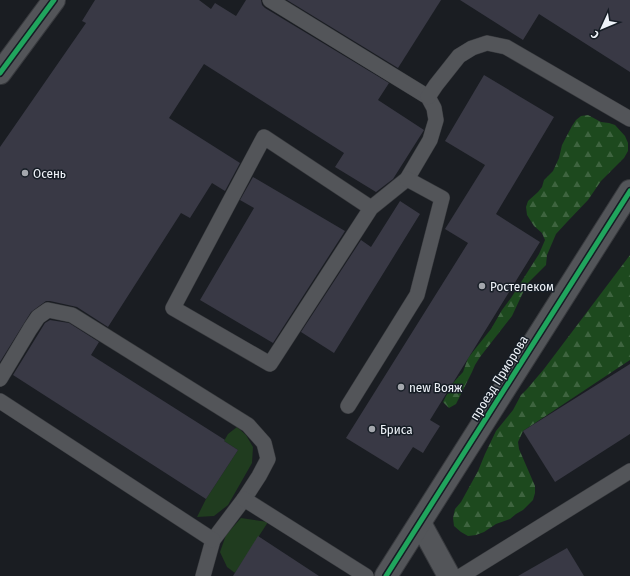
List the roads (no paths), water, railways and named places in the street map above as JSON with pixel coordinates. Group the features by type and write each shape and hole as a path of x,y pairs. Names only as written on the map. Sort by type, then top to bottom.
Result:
{"street":[{"path":"0,73 54,0"},
{"name":"проезд Приорова","path":"386,576 630,191"},
{"path":"420,523 449,576"}],"lane":[{"path":"270,0 428,97 434,108 436,120 430,140 407,179 371,208 270,364 173,308 264,137 371,208"},
{"path":"428,97 459,56 472,48 487,43 506,47 630,119"},
{"path":"348,406 417,295 442,198 407,179"},
{"path":"0,379 38,317 48,310 72,315 248,425 264,442 268,459 244,499 213,540 203,576"},
{"path":"0,401 213,540"},
{"path":"461,576 630,471"},
{"path":"244,499 366,576"}],"place":[{"name":"Осень","path":"25,173"},
{"name":"Ростелеком","path":"482,286"},
{"name":"new Вояж","path":"401,387"},
{"name":"Бриса","path":"372,429"}]}
